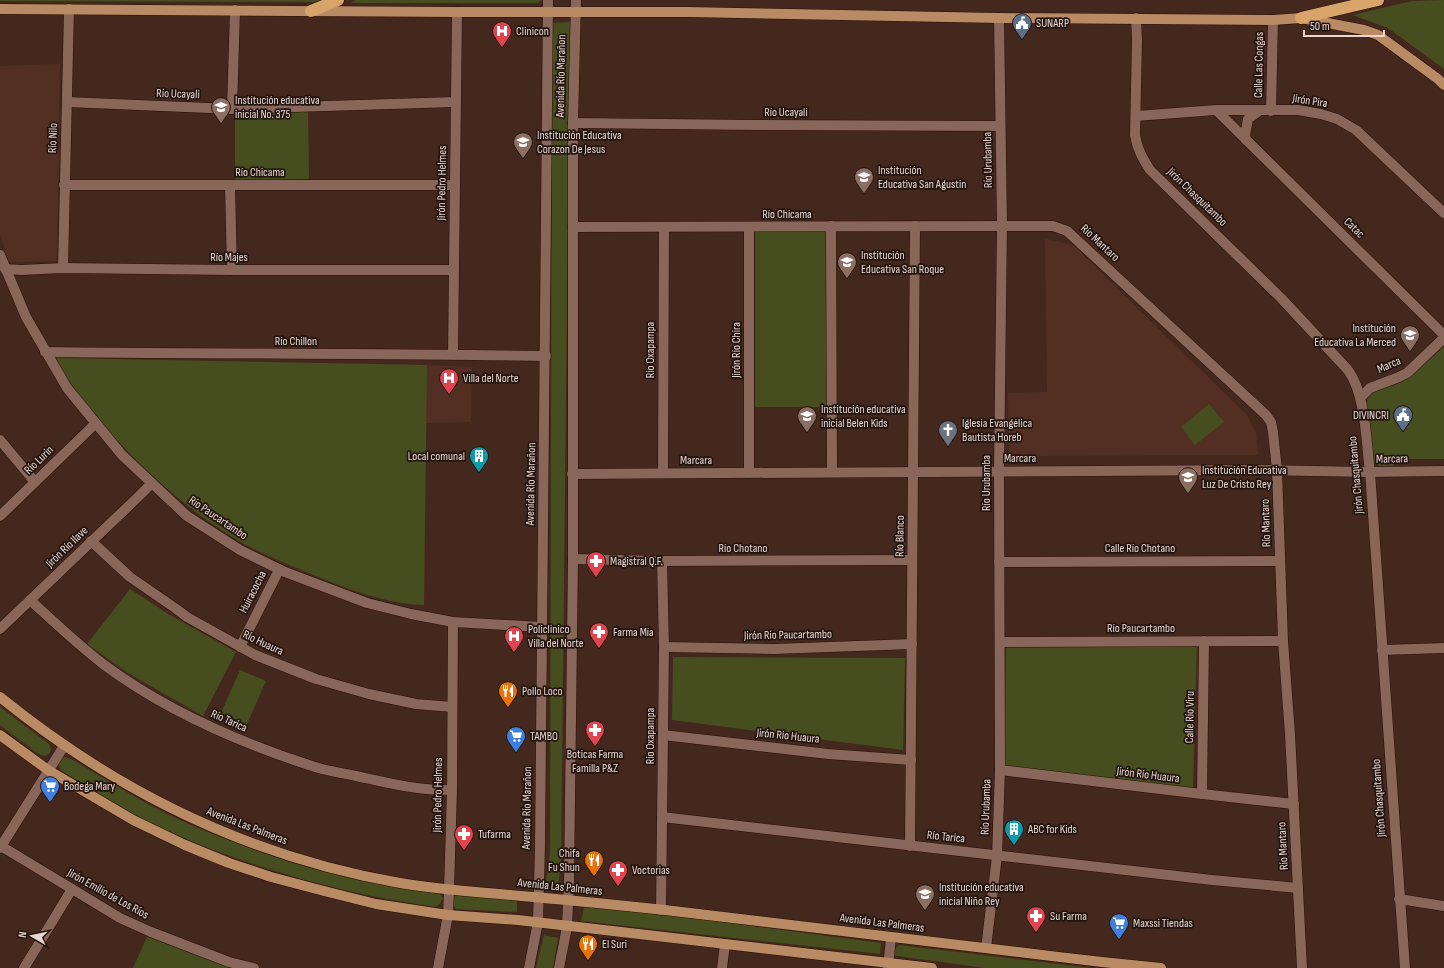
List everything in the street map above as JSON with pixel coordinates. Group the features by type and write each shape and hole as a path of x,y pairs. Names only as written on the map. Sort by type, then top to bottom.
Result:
{"highway":[{"path":"310,11 338,0"},
{"path":"1301,18 1378,0"}],"main road":[{"path":"0,9 696,12 999,18 1273,20 1301,18 1364,30 1378,35 1444,85"},
{"name":"Avenida Las Palmeras","path":"0,697 29,721 64,746 111,776 161,804 253,844 301,860 350,873 399,883 449,890 661,910 986,948 1101,965 1161,968"},
{"path":"0,734 48,770 133,820 185,845 229,863 324,892 376,904 448,915 538,922 567,927 725,944 888,965 932,968"}],"street":[{"name":"Avenida Río Marañon","path":"529,968 538,922 540,845 546,356 548,0"},
{"name":"Avenida Río Marañon","path":"560,968 567,927 568,901 573,559 573,123 576,0"},
{"name":"Río Nilo","path":"63,268 69,9"},
{"path":"232,109 235,10"},
{"name":"Jirón Pedro Helmes","path":"453,353 457,12"},
{"name":"Río Urubamba","path":"986,948 997,856 1000,770 999,472 1002,225 999,18"},
{"name":"Jirón Chasquitambo","path":"1136,18 1135,135 1137,146 1150,170 1281,298 1348,370 1353,377 1361,397 1370,472 1405,968"},
{"name":"Calle Las Congas","path":"1271,111 1273,20"},
{"name":"Río Ucayali","path":"67,102 232,109 455,102"},
{"name":"Jirón Pira","path":"1136,116 1216,110 1298,110 1321,114 1337,119 1356,130 1444,213"},
{"name":"Catac","path":"1216,110 1444,335"},
{"path":"1246,140 1245,135 1248,119 1259,111"},
{"name":"Río Ucayali","path":"573,123 1000,126"},
{"name":"Río Chicama","path":"64,185 455,185"},
{"path":"230,186 232,270"},
{"name":"Río Chicama","path":"573,227 1002,225"},
{"name":"Río Mantaro","path":"1002,225 1053,226 1068,231 1266,415 1271,422 1277,470 1283,641 1290,734 1302,968"},
{"path":"831,226 832,472"},
{"name":"Río Blanco","path":"910,846 915,226"},
{"name":"Río Oxapampa","path":"663,473 664,227"},
{"name":"Jirón Río Chira","path":"749,227 749,473"},
{"name":"Río Paucartambo","path":"0,255 26,317 67,388 122,455 187,516 240,550 279,570 367,603 452,622 542,627"},
{"name":"Río Majes","path":"5,269 453,270"},
{"name":"Marca","path":"1361,397 1370,388 1407,373 1444,338"},
{"name":"Río Chillon","path":"46,352 223,354 453,353 546,356"},
{"name":"Río Lurin","path":"0,516 95,424"},
{"path":"0,440 35,482"},
{"name":"Marcara","path":"572,474 1277,470 1370,472 1444,471"},
{"name":"Jirón Río Ilave","path":"0,629 152,482"},
{"name":"Río Huaura","path":"91,541 130,577 187,617 262,658 316,679 362,692 416,704 452,706"},
{"name":"Río Chotano","path":"573,559 662,561 912,560"},
{"name":"Río Oxapampa","path":"661,910 664,647 662,561"},
{"name":"Calle Río Chotano","path":"1000,562 1280,561"},
{"name":"Huiracocha","path":"240,647 279,570"},
{"name":"Río Tarica","path":"30,600 83,648 127,680 146,693 203,724 241,740 316,767 400,786 452,790"},
{"name":"Jirón Pedro Helmes","path":"438,968 448,915 452,790 452,622"},
{"name":"Calle Río Viru","path":"1202,794 1204,641"},
{"name":"Río Paucartambo","path":"1000,642 1283,641"},
{"name":"Jirón Río Paucartambo","path":"664,647 774,649 912,644"},
{"path":"1382,650 1444,648"},
{"name":"Jirón Río Huaura","path":"663,735 828,754 911,760"},
{"path":"1,847 64,746"},
{"name":"Jirón Río Huaura","path":"1000,770 1294,804"},
{"name":"Río Tarica","path":"662,817 997,856 1298,888"},
{"name":"Jirón Emilio de Los Ríos","path":"1,847 120,918 151,932 229,962 254,968"},
{"path":"24,968 72,889"},
{"path":"1399,899 1444,906"},
{"path":"888,965 891,937"},
{"path":"722,968 725,944"}],"shaded area":[{"path":"60,64 57,261 9,262 0,234 0,66"},
{"path":"1045,239 1073,245 1246,414 1256,432 1258,455 1009,456 1008,393 1047,392"},
{"name":"Villa del Norte","path":"427,365 472,367 471,422 426,423"}],"green space":[{"path":"0,0 322,0 313,2"},
{"path":"356,0 541,0 538,3 351,3"},
{"path":"1444,0 1444,69 1388,28 1353,15 1412,1"},
{"path":"570,22 561,862 558,886 546,881 550,853 552,23"},
{"path":"308,109 309,179 235,181 235,111"},
{"path":"826,230 827,407 755,407 755,231"},
{"path":"1444,346 1444,459 1394,459 1394,466 1379,466 1373,461 1366,403 1369,395 1375,390 1403,381"},
{"path":"56,358 427,365 424,605 383,599 342,586 258,551 216,526 148,472 108,430 73,387"},
{"path":"1209,404 1224,422 1195,445 1181,427"},
{"path":"130,589 168,614 236,652 203,716 128,673 87,644"},
{"path":"1006,645 1197,645 1193,788 1004,766"},
{"path":"673,657 905,658 903,750 672,720"},
{"path":"240,670 266,681 247,724 221,713"},
{"path":"0,707 49,744 51,749 49,754 44,756 37,753 0,725"},
{"path":"66,757 167,814 231,841 281,859 315,869 367,880 438,892 443,898 439,905 435,907 381,898 325,885 233,857 165,830 138,817 62,771 58,765 60,758"},
{"path":"459,895 517,900 517,912 456,909 453,905 452,899"},
{"path":"585,904 881,943 880,954 581,921"},
{"path":"544,935 558,938 553,968 536,968"},
{"path":"147,937 236,968 133,968"},
{"path":"899,945 1091,968 985,968 894,955 894,948"}],"place":[{"name":"SUNARP","path":"1022,40"},
{"name":"Clinicon","path":"502,48"},
{"name":"Institución educativa inicial No. 375","path":"221,124"},
{"name":"Institución Educativa Corazon De Jesus","path":"523,159"},
{"name":"Institución Educativa San Agustin","path":"864,194"},
{"name":"Institución Educativa San Roque","path":"847,279"},
{"name":"Institución Educativa La Merced","path":"1410,352"},
{"name":"Villa del Norte","path":"449,395"},
{"name":"DIVINCRI","path":"1403,432"},
{"name":"Institución educativa inicial Belen Kids","path":"807,433"},
{"name":"Iglesia Evangélica Bautista Horeb","path":"948,447"},
{"name":"Local comunal","path":"479,473"},
{"name":"Institución Educativa Luz De Cristo Rey","path":"1188,494"},
{"name":"Magistral Q.F.","path":"596,578"},
{"name":"Farma Mía","path":"599,649"},
{"name":"Policlinico Villa del Norte","path":"514,653"},
{"name":"Pollo Loco","path":"508,708"},
{"name":"Boticas Farma Familla P&Z","path":"595,747"},
{"name":"TAMBO","path":"516,753"},
{"name":"Bodega Mary","path":"50,803"},
{"name":"ABC for Kids","path":"1014,846"},
{"name":"Tufarma","path":"464,851"},
{"name":"Chifa Fu Shun","path":"594,877"},
{"name":"Voctorias","path":"618,887"},
{"name":"Institución educativa inicial Niño Rey","path":"925,911"},
{"name":"Su Farma","path":"1036,933"},
{"name":"Maxssi Tiendas","path":"1119,940"},
{"name":"El Suri","path":"588,961"}]}
